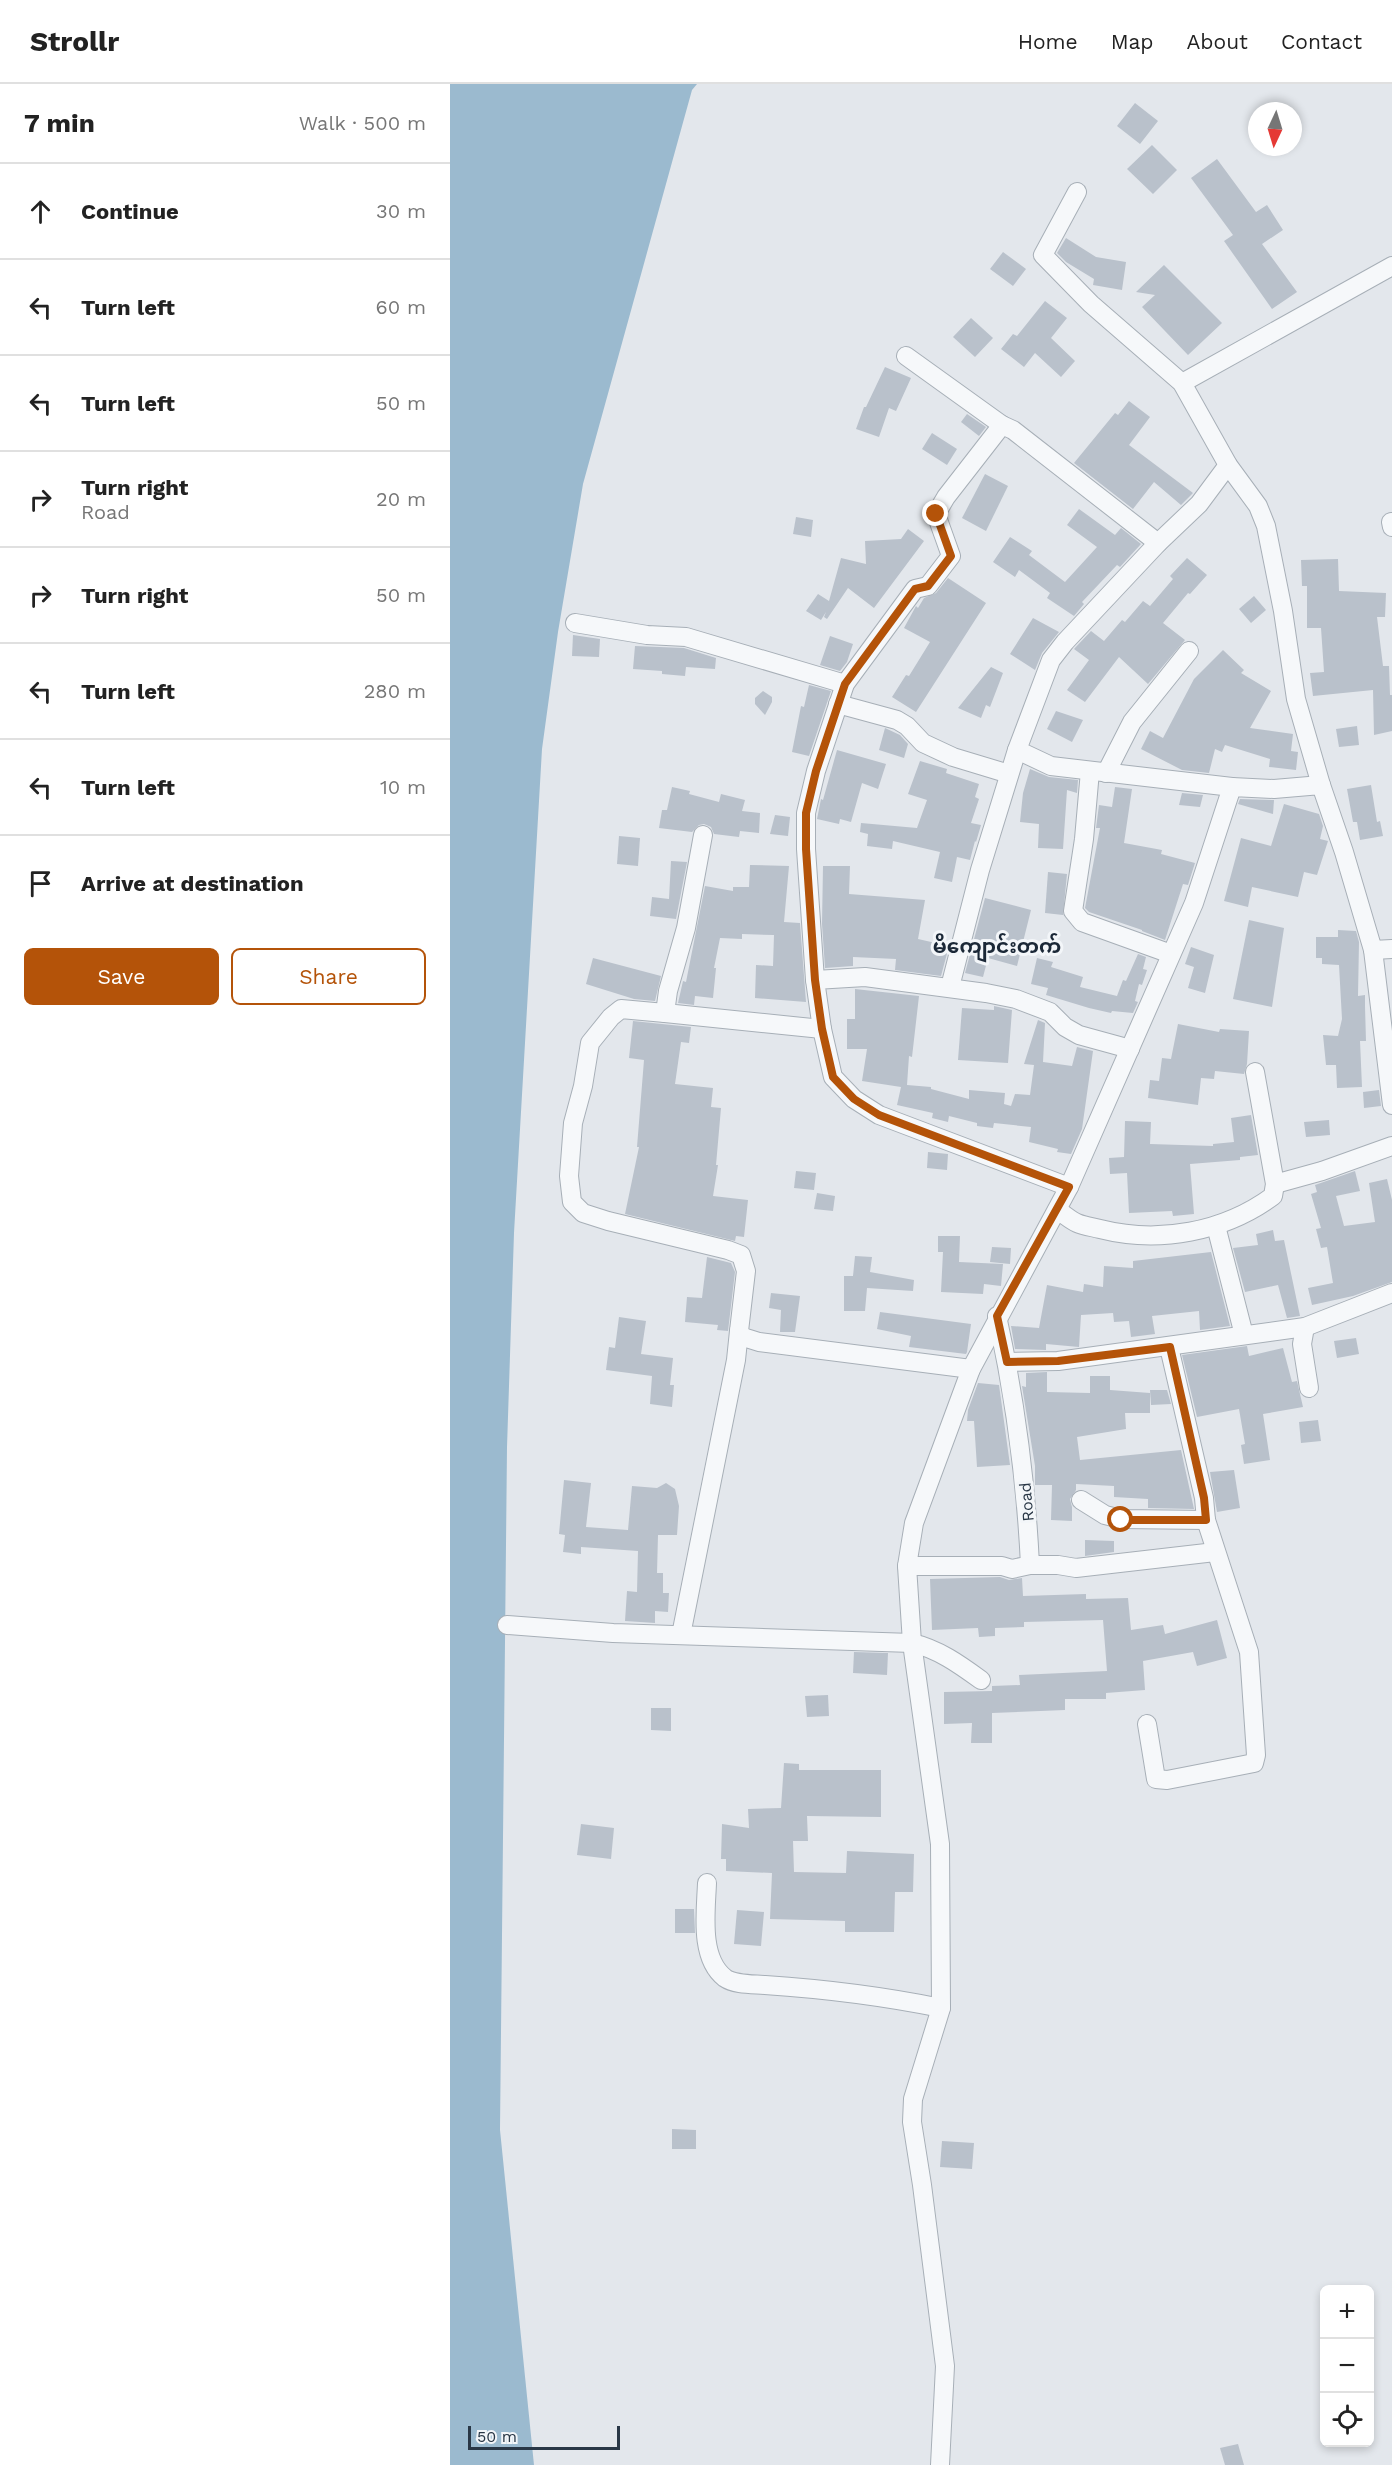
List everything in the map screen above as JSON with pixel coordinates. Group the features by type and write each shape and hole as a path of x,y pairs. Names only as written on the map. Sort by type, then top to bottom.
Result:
{"street":[{"path":"1077,192 1043,255 1091,304 1182,383 1228,465 1258,506 1266,526 1283,611 1296,699 1373,950 1392,1105"},
{"path":"1182,383 1392,266"},
{"path":"906,356 1002,425 1013,430 1158,543"},
{"path":"1002,425 946,497 936,514 951,556 928,586 915,589 845,684 838,704 816,771 806,813 806,849 815,980 822,1029 833,1077 854,1099 879,1115 1069,1187"},
{"path":"950,987 967,918 1009,774 1051,660 1065,642 1158,543 1199,504 1228,465"},
{"path":"1391,522 1392,527"},
{"path":"575,623 647,635 686,637 845,684"},
{"path":"1171,954 1082,922 1073,911 1084,839 1098,772 1132,722 1189,651"},
{"path":"838,704 897,720 907,726 923,743 953,757 1009,774"},
{"path":"1017,750 1052,766 1232,788 1274,789 1321,785"},
{"path":"940,2465 945,2366 912,2122 913,2099 941,2008 940,1844 912,1643 907,1566 914,1523 970,1369 1069,1187 1194,903 1232,788"},
{"path":"665,1013 668,991 686,928 703,835"},
{"path":"1373,950 1392,949"},
{"path":"815,980 865,977 950,987 1016,999 1050,1012 1065,1027 1079,1035 1130,1049"},
{"path":"681,1635 736,1360 746,1271 741,1255 608,1221 584,1213 572,1202 569,1176 573,1123 583,1086 590,1043 610,1017 621,1009 822,1029"},
{"path":"1057,1210 1077,1223 1115,1233 1167,1236 1216,1226 1257,1207 1273,1196 1275,1184 1255,1072"},
{"path":"1275,1184 1322,1171 1392,1146"},
{"path":"1216,1226 1244,1335"},
{"path":"1007,1362 1058,1361 1305,1327 1392,1293"},
{"name":"Road","path":"997,1316 1007,1362 1026,1493 1030,1565"},
{"path":"1305,1327 1302,1344 1309,1388"},
{"path":"739,1330 743,1337 759,1342 970,1369"},
{"path":"1147,1724 1156,1779 1167,1780 1254,1762 1256,1755 1249,1652 1206,1520 1204,1498 1170,1347"},
{"path":"1081,1500 1104,1515 1121,1520 1206,1520"},
{"path":"907,1566 1002,1566 1012,1569 1030,1565 1058,1565 1076,1568 1215,1552"},
{"path":"507,1625 613,1633 912,1643 927,1646 956,1661 981,1680"},
{"path":"707,1883 707,1939 712,1963 726,1979 745,1984 832,1989 885,1996 941,2008"}],"water":[{"path":"450,84 697,84 692,90 583,484 558,632 542,749 514,1233 507,1447 500,2130 534,2465 450,2465"}],"building":[{"path":"1135,103 1158,121 1140,144 1117,126"},
{"path":"1152,145 1177,170 1153,194 1127,169"},
{"path":"1217,159 1256,212 1267,205 1283,230 1262,244 1297,292 1272,309 1224,241 1233,235 1191,178"},
{"path":"1066,238 1096,257 1126,262 1122,290 1093,285 1094,279 1066,262 1057,253"},
{"path":"1003,252 1026,269 1013,286 990,269"},
{"path":"1164,265 1222,323 1188,355 1142,307 1155,295 1136,292"},
{"path":"1045,301 1067,318 1051,338 1075,361 1061,377 1035,353 1024,367 1001,349 1013,334 1017,336"},
{"path":"971,318 993,338 975,357 953,337"},
{"path":"885,367 911,378 896,411 889,408 879,437 856,429 864,407"},
{"path":"1129,401 1150,417 1129,445 1193,493 1181,505 1154,482 1133,509 1074,463 1115,413 1118,415"},
{"path":"967,414 986,427 979,436 961,422"},
{"path":"932,433 957,449 947,465 922,449"},
{"path":"985,474 1008,486 986,531 962,518"},
{"path":"1079,509 1115,535 1121,528 1141,544 1120,567 1117,565 1082,602 1084,604 1074,616 1047,598 1050,593 1019,570 1015,577 993,562 1010,537 1032,551 1029,555 1065,582 1097,547 1067,525"},
{"path":"796,517 813,520 811,537 793,534"},
{"path":"908,529 924,541 874,608 848,588 827,619 824,617 826,612 821,620 806,611 818,594 829,601 841,558 866,564 865,541 901,539"},
{"path":"1187,558 1207,575 1190,594 1188,593 1163,623 1185,640 1148,684 1119,657 1085,702 1067,690 1089,660 1074,649 1091,631 1104,641 1143,601 1150,606 1173,579 1170,576"},
{"path":"1338,559 1339,591 1386,593 1385,617 1377,617 1383,666 1389,666 1392,731 1374,735 1373,690 1313,696 1310,673 1324,672 1321,628 1307,628 1307,586 1302,586 1301,560"},
{"path":"948,578 986,603 916,712 892,697 906,675 909,676 930,642 904,628 916,606 918,608 924,598 936,593"},
{"path":"1254,596 1266,610 1251,623 1239,609"},
{"path":"1033,618 1059,632 1042,653 1035,670 1010,654"},
{"path":"573,635 600,639 599,657 572,656"},
{"path":"830,636 853,644 847,662 840,671 820,665"},
{"path":"635,646 684,648 716,658 715,669 686,667 685,676 662,674 662,671 633,669"},
{"path":"1223,650 1244,670 1241,673 1271,691 1250,728 1293,734 1291,751 1298,752 1296,770 1269,767 1270,759 1225,745 1222,752 1215,749 1209,773 1182,770 1141,749 1150,731 1163,738 1194,679"},
{"path":"991,667 1003,673 990,707 986,705 981,718 958,708"},
{"path":"809,685 831,691 809,756 792,752 801,706 804,707"},
{"path":"763,691 772,697 772,702 765,715 755,704 755,698"},
{"path":"1056,711 1083,720 1072,742 1047,729"},
{"path":"1357,726 1359,745 1339,747 1336,729"},
{"path":"885,728 900,735 908,744 904,758 879,750"},
{"path":"837,750 886,764 878,789 862,783 851,822 840,819 839,824 817,819"},
{"path":"920,761 947,769 946,773 979,784 975,797 979,799 971,823 981,825 970,860 957,857 952,882 934,878 940,852 893,841 892,849 867,846 868,834 860,832 861,823 917,828 927,800 908,794"},
{"path":"1030,769 1049,777 1078,780 1077,793 1067,790 1063,849 1038,848 1039,824 1020,822 1023,793"},
{"path":"1371,785 1377,822 1380,821 1383,836 1360,840 1357,822 1353,822 1347,789"},
{"path":"672,787 719,802 721,794 745,800 742,811 760,813 759,833 740,831 739,837 714,834 711,827 704,824 699,825 692,832 659,828 662,810 667,810"},
{"path":"1115,787 1132,789 1124,843 1162,850 1161,854 1195,863 1188,885 1183,884 1165,940 1089,912 1085,908 1100,828 1096,828 1099,805 1112,807"},
{"path":"1182,793 1203,795 1200,807 1179,805"},
{"path":"1240,799 1274,800 1273,814 1238,804"},
{"path":"1284,804 1319,814 1323,826 1320,839 1328,841 1317,875 1304,872 1298,897 1252,887 1248,907 1224,901 1241,838 1271,846"},
{"path":"775,815 790,817 788,836 770,834"},
{"path":"619,836 640,838 638,866 617,864"},
{"path":"671,861 687,862 676,919 650,916 652,897 669,899"},
{"path":"750,865 789,866 784,922 800,923 806,1002 755,998 756,965 773,966 774,935 742,934 742,939 720,938 714,968 716,968 713,998 695,996 694,1005 678,1003 683,981 686,982 705,886 733,891 733,887 749,887"},
{"path":"823,866 850,866 849,894 925,900 918,939 949,946 941,976 895,970 896,959 853,957 853,966 825,968 822,924"},
{"path":"1048,872 1067,874 1063,915 1045,913"},
{"path":"985,898 1031,910 1017,966 988,958 983,977 965,973"},
{"path":"1249,920 1284,928 1272,1007 1233,999"},
{"path":"1338,930 1356,931 1359,942 1358,996 1365,995 1366,1041 1360,1041 1362,1087 1337,1088 1336,1065 1326,1065 1323,1035 1338,1036 1342,1019 1339,965 1322,964 1322,958 1316,958 1316,937 1338,937"},
{"path":"1191,947 1214,955 1205,993 1188,988 1194,967 1185,964"},
{"path":"1138,954 1146,957 1143,969 1147,970 1142,985 1139,984 1135,1001 1138,1002 1133,1013 1112,1011 1111,1013 1089,1008 1046,995 1048,988 1031,984 1037,958 1053,962 1051,967 1083,977 1080,987 1117,996"},
{"path":"593,958 661,976 655,1001 634,999 586,984"},
{"path":"855,989 919,996 912,1057 909,1056 907,1085 931,1087 931,1089 969,1099 969,1090 1005,1093 1004,1104 1011,1106 1015,1094 1030,1095 1034,1065 1024,1064 1038,1020 1045,1023 1043,1062 1072,1066 1077,1047 1093,1051 1082,1129 1071,1154 1057,1152 1058,1149 1029,1142 1031,1127 994,1123 993,1128 977,1126 977,1123 949,1116 948,1122 932,1118 933,1113 897,1105 901,1087 862,1081 867,1049 847,1049 847,1019 855,1019"},
{"path":"994,1006 1012,1010 1008,1063 958,1060 962,1008 994,1010"},
{"path":"633,1021 691,1027 689,1043 681,1042 675,1084 713,1088 711,1107 721,1108 716,1165 718,1165 713,1196 748,1200 744,1237 736,1236 735,1241 625,1214 639,1147 637,1147 644,1060 629,1058"},
{"path":"1178,1024 1219,1032 1220,1029 1249,1031 1247,1064 1244,1074 1215,1071 1214,1079 1201,1078 1198,1105 1148,1098 1150,1080 1159,1081 1162,1058 1171,1059"},
{"path":"1379,1090 1381,1106 1364,1108 1363,1092"},
{"path":"1251,1115 1258,1155 1240,1157 1240,1160 1190,1164 1194,1214 1173,1216 1172,1211 1129,1213 1127,1173 1110,1174 1109,1158 1124,1157 1125,1121 1151,1122 1150,1144 1213,1146 1213,1144 1234,1142 1231,1118"},
{"path":"1329,1120 1330,1135 1306,1137 1304,1122"},
{"path":"928,1152 948,1154 947,1170 927,1168"},
{"path":"796,1171 816,1173 814,1190 794,1188"},
{"path":"1355,1171 1360,1191 1336,1196 1344,1226 1375,1222 1369,1183 1387,1179 1392,1200 1392,1282 1353,1296 1312,1305 1308,1288 1333,1283 1327,1247 1321,1248 1316,1229 1321,1228 1311,1194 1317,1192 1315,1185"},
{"path":"817,1193 835,1196 833,1211 814,1209"},
{"path":"1273,1230 1275,1241 1284,1240 1300,1316 1287,1318 1278,1285 1245,1292 1233,1248 1258,1245 1256,1234"},
{"path":"938,1236 960,1236 959,1262 1003,1264 1001,1286 984,1284 983,1294 941,1292 943,1252 938,1252"},
{"path":"992,1247 1011,1248 1010,1264 990,1262"},
{"path":"1211,1252 1230,1326 1200,1330 1199,1311 1152,1316 1155,1334 1131,1337 1129,1321 1114,1322 1113,1313 1081,1315 1079,1347 1046,1344 1046,1350 1015,1349 1011,1326 1039,1328 1047,1285 1083,1292 1084,1284 1103,1287 1104,1266 1133,1268 1133,1261"},
{"path":"855,1256 872,1257 870,1272 914,1280 913,1291 867,1288 865,1311 844,1311 844,1276 853,1276"},
{"path":"707,1257 731,1263 735,1272 728,1331 717,1330 718,1325 685,1322 687,1297 702,1298"},
{"path":"771,1293 800,1296 795,1332 780,1332 781,1310 769,1308"},
{"path":"880,1312 971,1324 967,1352 966,1354 909,1347 911,1336 877,1329"},
{"path":"619,1317 646,1321 641,1354 673,1358 670,1385 674,1385 672,1407 650,1404 652,1376 606,1370 609,1347 615,1348"},
{"path":"1356,1338 1359,1354 1337,1358 1334,1341"},
{"path":"1247,1346 1249,1356 1283,1348 1292,1382 1297,1381 1303,1407 1263,1414 1270,1460 1244,1464 1241,1445 1245,1444 1239,1409 1197,1417 1182,1355"},
{"path":"1047,1372 1047,1392 1090,1393 1090,1376 1110,1376 1110,1390 1150,1393 1150,1413 1125,1413 1126,1429 1077,1437 1080,1460 1181,1450 1194,1509 1148,1508 1148,1499 1114,1497 1114,1486 1076,1484 1076,1490 1070,1499 1072,1521 1051,1520 1052,1485 1035,1485 1035,1466 1022,1386 1026,1387 1026,1373"},
{"path":"978,1383 999,1385 1010,1465 977,1467 974,1421 967,1421 968,1410"},
{"path":"1150,1390 1167,1390 1171,1404 1151,1405"},
{"path":"1318,1420 1321,1441 1301,1443 1299,1422"},
{"path":"1234,1470 1240,1508 1217,1512 1210,1472"},
{"path":"564,1480 591,1483 586,1527 628,1530 632,1486 657,1488 666,1483 675,1489 679,1506 677,1535 658,1535 657,1573 663,1573 663,1593 669,1593 668,1612 655,1611 655,1623 625,1621 627,1591 637,1592 638,1551 581,1547 581,1554 563,1552 565,1535 559,1534"},
{"path":"1085,1540 1114,1541 1114,1552 1085,1556"},
{"path":"1000,1577 1009,1580 1022,1578 1023,1596 1086,1594 1086,1599 1128,1598 1131,1630 1163,1625 1165,1634 1217,1620 1227,1658 1197,1666 1193,1652 1143,1661 1145,1690 1106,1693 1106,1699 1065,1699 1065,1710 992,1713 992,1743 971,1743 972,1723 944,1724 944,1692 992,1691 992,1686 1020,1685 1019,1675 1107,1671 1103,1620 1024,1622 1024,1627 995,1628 995,1636 979,1637 978,1628 932,1630 930,1579"},
{"path":"854,1652 888,1653 887,1675 853,1673"},
{"path":"828,1695 829,1716 807,1717 805,1696"},
{"path":"651,1708 671,1708 671,1731 651,1730"},
{"path":"784,1763 799,1764 799,1770 881,1770 881,1817 807,1816 808,1841 793,1841 794,1872 846,1873 847,1851 914,1854 913,1892 895,1892 894,1932 845,1932 845,1921 770,1919 772,1873 726,1871 726,1859 721,1859 722,1824 749,1828 748,1809 781,1808"},
{"path":"581,1824 614,1828 611,1859 577,1855"},
{"path":"675,1909 694,1909 695,1933 675,1933"},
{"path":"737,1910 764,1912 761,1946 734,1944"},
{"path":"672,2129 696,2130 696,2149 672,2149"},
{"path":"942,2141 974,2143 972,2169 940,2167"},
{"path":"1238,2444 1244,2465 1225,2465 1220,2448"}],"district":[{"name":"မိကျောင်းတက်","path":"997,946"}],"route":[{"path":"936,514 951,556 928,586 915,589 845,684 816,771 806,813 806,849 815,980 822,1029 833,1077 854,1099 879,1115 1069,1187 997,1316 1007,1362 1058,1361 1170,1347 1204,1498 1206,1520 1121,1520"}]}
